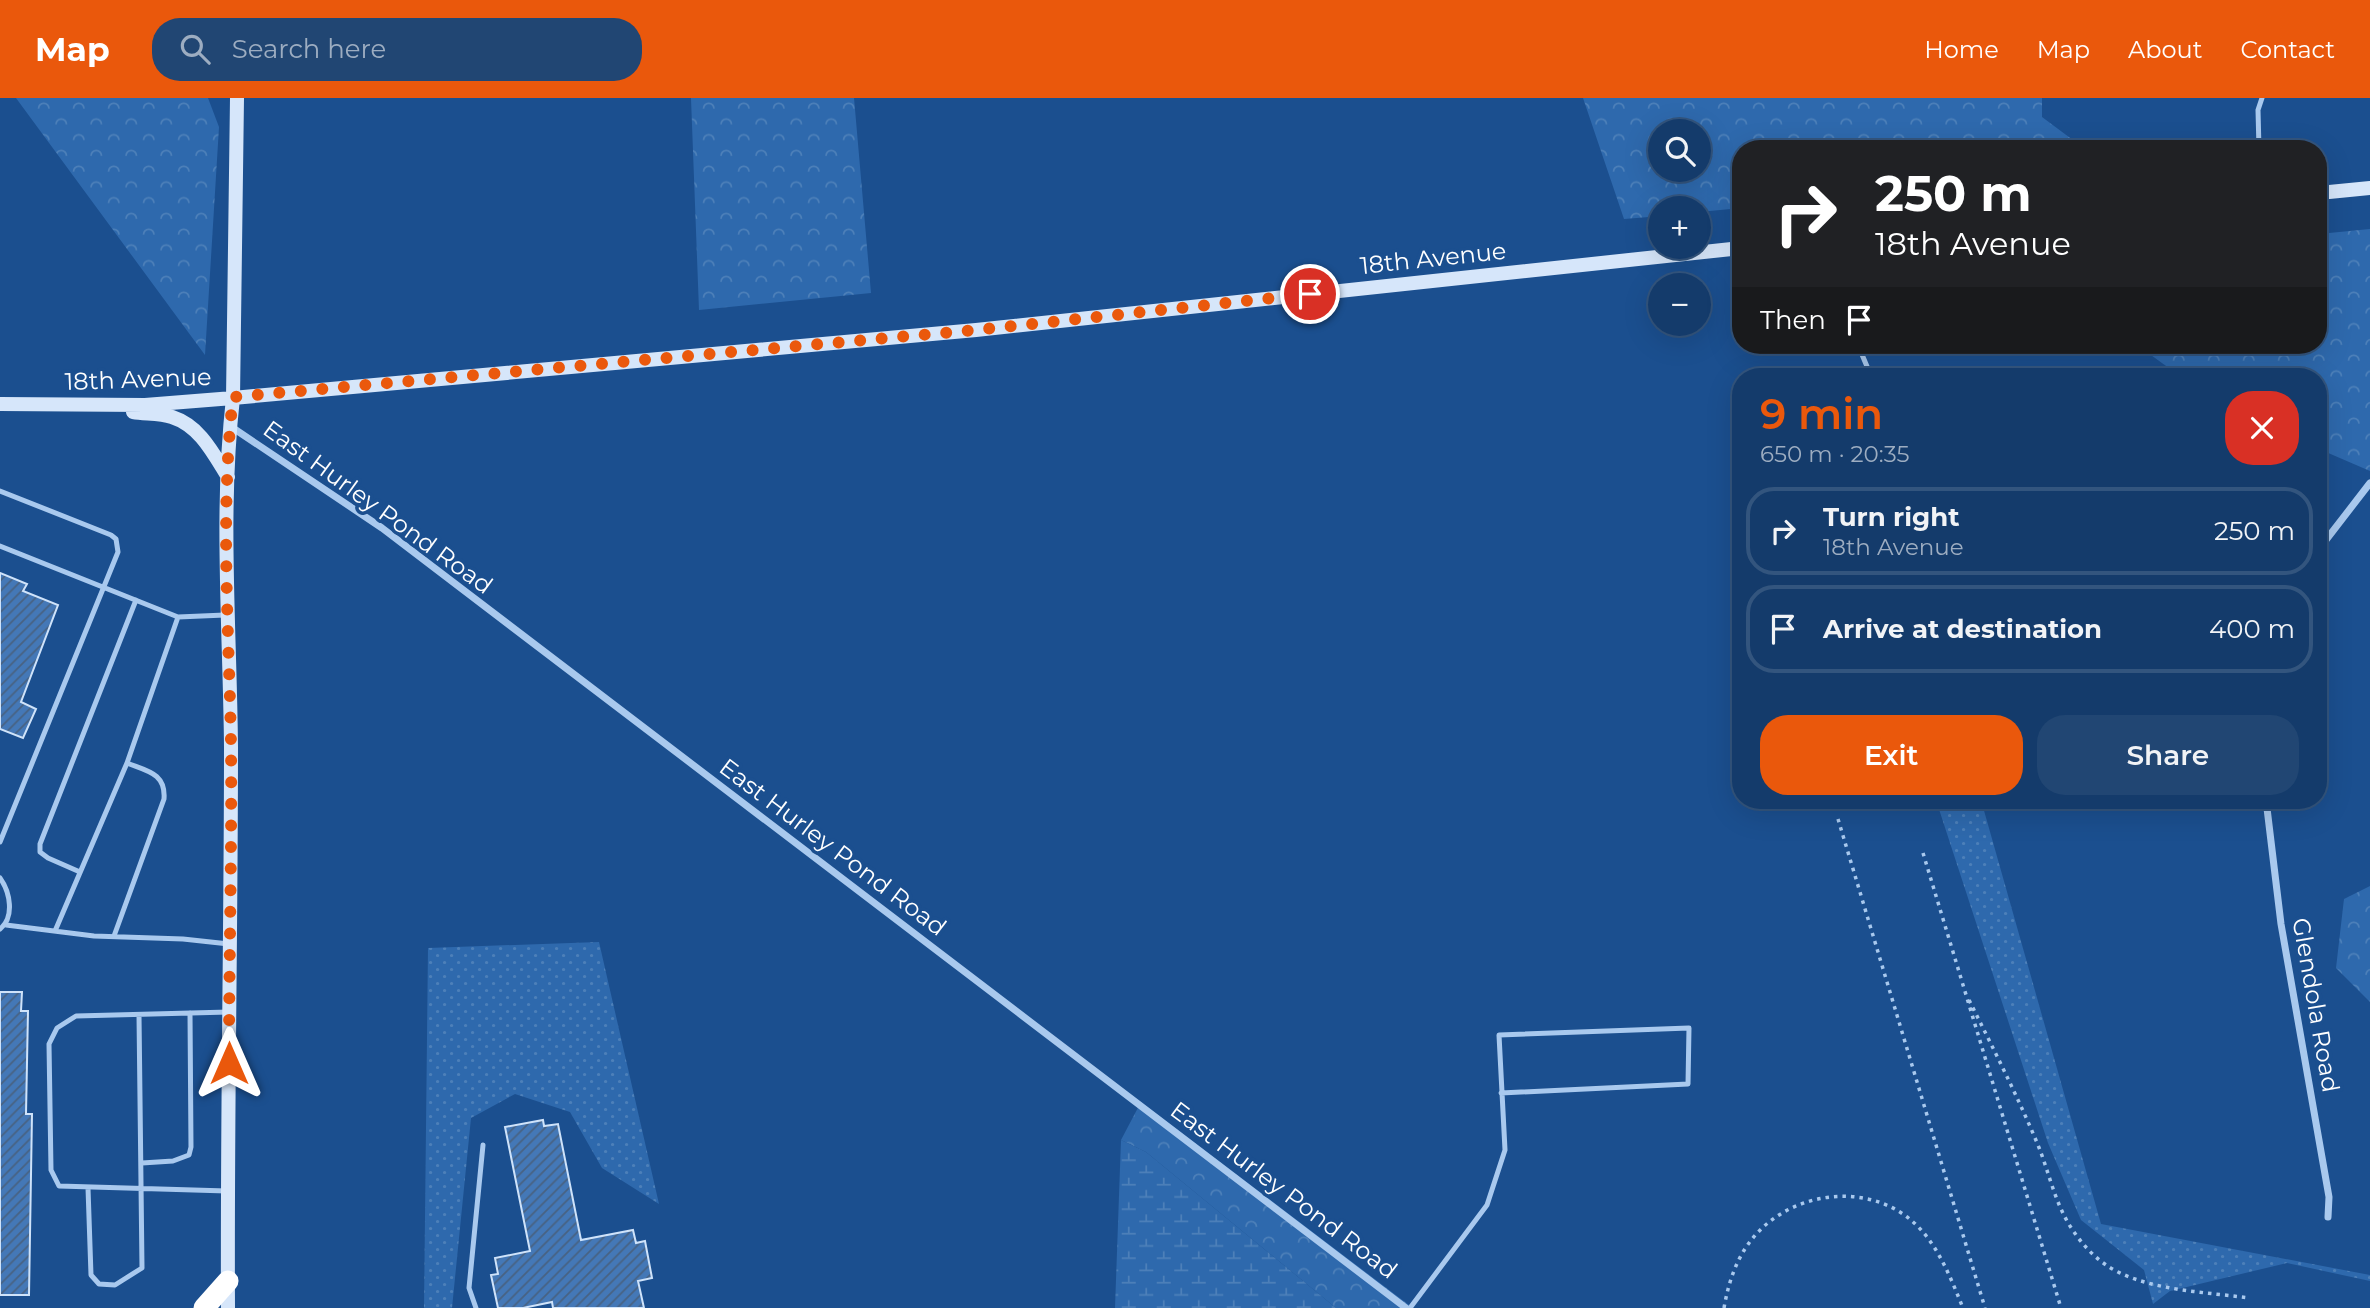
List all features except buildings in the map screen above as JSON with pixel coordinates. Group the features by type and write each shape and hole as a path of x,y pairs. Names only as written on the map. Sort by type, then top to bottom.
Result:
{"highway":[{"path":"204,1308 228,1281"}],"street":[{"path":"228,1308 231,745 229,478 233,397 237,98"},
{"path":"2327,192 2370,188"},
{"name":"18th Avenue","path":"0,404 145,405 976,330 1732,249"},
{"path":"65,405 171,416 202,437 229,478"},
{"name":"East Hurley Pond Road","path":"230,425 382,528 1408,1308"},
{"path":"2327,539 2370,483"},
{"name":"Glendola Road","path":"2267,809 2281,924 2327,1185 2328,1217"}],"lane":[{"path":"2259,140 2258,110 2262,98"},
{"path":"0,491 111,535 118,546 118,552 0,842"},
{"path":"0,546 178,617 228,615"},
{"path":"80,872 48,858 40,852 40,844 136,600"},
{"path":"55,931 127,763 178,617"},
{"path":"114,936 164,799 165,788 156,775 127,763"},
{"path":"0,878 8,895 10,911 3,927 94,936 183,939 229,944"},
{"path":"228,1191 59,1186 51,1170 49,1044 57,1028 76,1016 229,1012"},
{"path":"142,1163 173,1161 188,1155 191,1146 190,1013"},
{"path":"88,1188 91,1275 99,1284 116,1285 142,1268 139,1015"},
{"path":"1408,1308 1487,1205 1505,1150 1501,1093 1499,1035 1689,1028 1688,1084 1501,1093"},
{"path":"476,1308 469,1288 483,1144"}],"path":[{"path":"1838,818 1985,1308"},
{"path":"1923,853 2062,1308"},
{"path":"1964,989 2031,1130 2059,1203 2083,1245 2099,1261 2136,1279 2249,1298"},
{"path":"1724,1308 1738,1260 1763,1227 1804,1202 1847,1196 1885,1204 1916,1224 1938,1254 1963,1308"}],"green space":[{"path":"16,98 208,98 219,127 205,355"},
{"path":"691,98 854,98 871,293 699,310"},
{"path":"1583,98 2042,98 2042,117 2073,140 1732,140 1732,209 1711,211 1711,196 1648,196 1648,217 1624,219"},
{"path":"2370,229 2370,471 2327,452 2327,368 2169,368 2149,354 2327,354 2327,233"},
{"path":"1939,809 1984,809 2101,1224 2370,1275 2370,1281 2287,1263 2170,1291 2153,1304 2144,1270 2081,1220 2048,1143"},
{"path":"2370,886 2370,1002 2336,968 2344,899"},
{"path":"599,942 659,1204 602,1168 570,1112 515,1094 471,1118 452,1308 424,1308 428,948"},
{"path":"1141,1102 1413,1308 1336,1308 1146,1152 1121,1140"},
{"path":"1121,1140 1146,1152 1336,1308 1115,1308"}],"route":[{"path":"229,1063 231,745 227,586 229,445 233,397 976,330 1310,294"}]}
